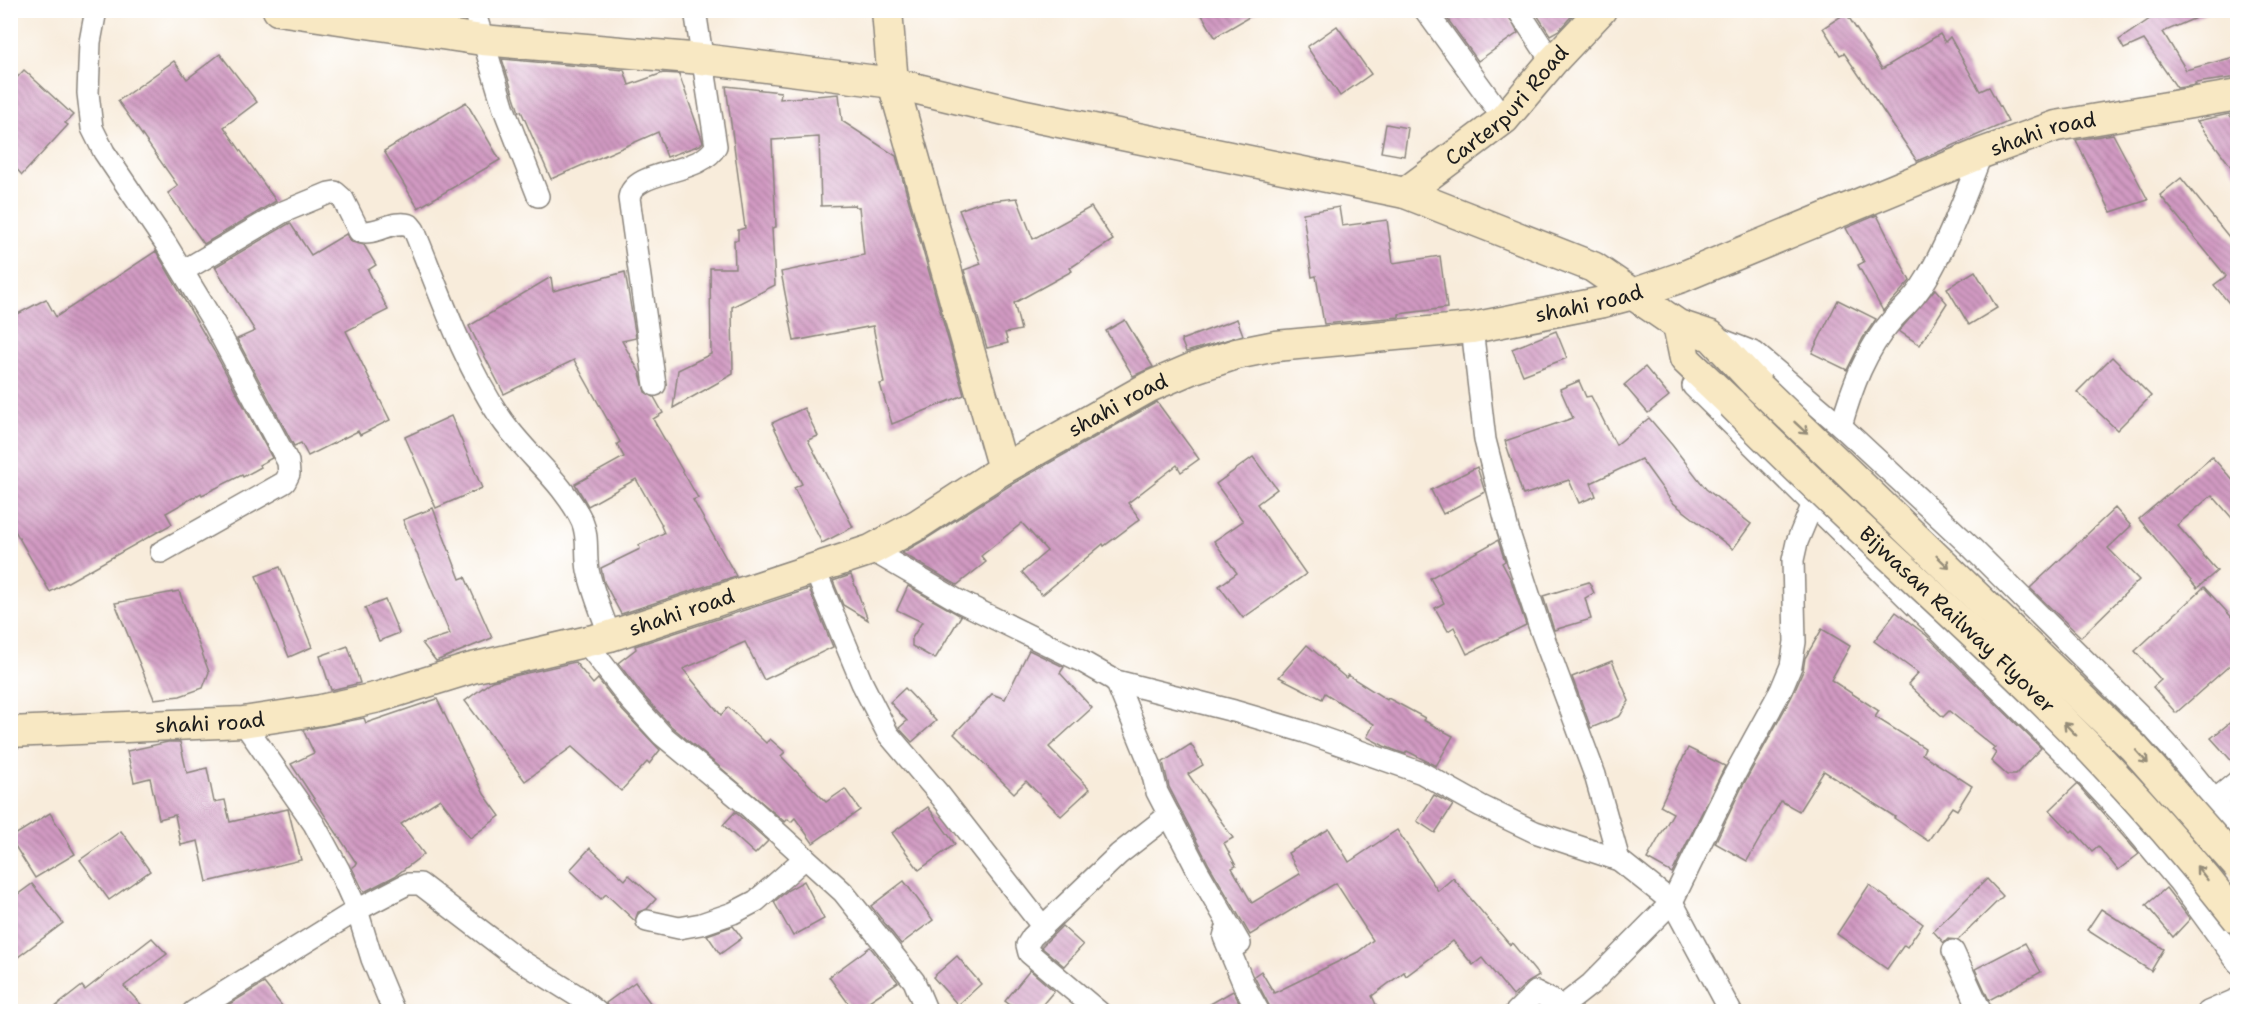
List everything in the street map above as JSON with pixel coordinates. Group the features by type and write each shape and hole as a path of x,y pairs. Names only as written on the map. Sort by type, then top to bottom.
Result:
{"main road":[{"name":"Bijwasan Railway Flyover","path":"278,10 482,40 702,59 893,83 1025,115 1405,193 1593,267 1678,326 1711,336 1759,387 2134,748 2238,866"},
{"path":"887,10 893,83 1002,469"},
{"name":"Carterpuri Road","path":"1405,193 1504,119 1551,62 1601,10"},
{"name":"shahi road","path":"12,728 136,728 243,722 321,710 379,697 472,668 597,638 872,550 917,525 1002,469 1149,387 1191,369 1236,354 1276,346 1472,328 1633,294 1682,277 1982,153 2056,126 2238,95"},
{"path":"1678,326 1685,359"},
{"name":"Bijwasan Railway Flyover","path":"1685,359 1794,467 2066,724 2112,771 2189,857 2238,919"}],"street":[{"path":"96,10 90,42 88,93 92,128 104,152 183,271 214,323 288,462 289,474 285,482 160,552"},
{"path":"474,10 504,109 538,196"},
{"path":"655,385 629,198 630,192 639,183 703,161 712,154 716,146 694,10"},
{"path":"1425,10 1504,119"},
{"path":"1518,10 1551,62"},
{"path":"1841,426 1851,392 1868,353 1892,320 1914,299 1928,276 1951,229 1982,153"},
{"path":"183,271 283,212 329,193 335,192 343,199 359,231 365,233 398,223 410,225 467,359 484,392 502,420 569,499 582,522 586,535 597,638 631,701 662,735 747,805 843,892 914,981 927,1011"},
{"path":"1472,328 1485,440 1508,530 1539,625 1595,775 1619,860"},
{"path":"1711,336 1755,353 1841,426 1972,548 2111,684 2180,758 2238,830"},
{"path":"1685,359 1690,383 2079,768 2153,850 2238,963"},
{"path":"1516,1011 1536,992 1563,1006 1592,984 1672,902 1791,666 1795,642 1793,560 1797,542 1812,506"},
{"path":"872,550 957,600 1082,661 1116,681 1224,708 1305,732 1422,773 1481,806 1535,832 1619,860 1672,902 1731,1011"},
{"path":"814,568 862,683 888,734 939,794 1043,927"},
{"path":"1116,681 1150,764 1158,792 1240,944"},
{"path":"243,722 314,824 339,870 357,910 372,959 394,1011"},
{"path":"2153,850 2238,781"},
{"path":"1099,1011 1029,953 1027,945 1119,854 1169,815"},
{"path":"647,921 679,928 733,914 756,901 805,858"},
{"path":"193,1011 357,910 407,884 420,884 518,959 597,1011"},
{"path":"1228,925 1224,937 1244,985 1259,1011"},
{"path":"1953,951 1981,1011"},
{"path":"2208,1011 2238,999"}],"building":[{"path":"1199,10 1261,10 1215,37"},
{"path":"1441,10 1505,10 1518,33 1478,61"},
{"path":"1534,10 1577,10 1559,30 1550,35"},
{"path":"2163,10 2214,10 2163,32 2186,70 2238,56 2238,77 2177,88 2144,40 2124,49 2119,40"},
{"path":"1846,13 1882,69 1940,34 1945,42 1950,37 1980,91 1989,87 2008,122 1917,161 1844,53 1840,55 1823,28"},
{"path":"1337,26 1371,74 1340,96 1307,47"},
{"path":"220,54 257,102 224,127 276,201 204,244 168,193 178,186 118,101 174,61 187,79"},
{"path":"502,59 624,70 629,85 663,73 679,74 703,142 667,157 658,132 551,179 521,111 519,112"},
{"path":"24,70 73,115 65,123 68,125 22,175 10,162 10,85"},
{"path":"726,86 781,92 780,99 839,94 842,121 896,156 964,395 892,424 880,384 884,383 873,326 794,341 781,272 864,255 859,207 855,205 821,206 819,137 772,140 776,227 772,228 775,285 732,307 733,374 673,408 678,370 711,354 710,268 735,268 734,240 738,240 738,230 745,228"},
{"path":"466,102 500,160 418,208 384,151"},
{"path":"2229,114 2238,125 2238,176 2197,121"},
{"path":"1386,124 1408,128 1404,156 1381,152"},
{"path":"2113,134 2148,200 2111,212 2076,140"},
{"path":"2181,178 2238,248 2238,314 2214,285 2226,276 2160,195"},
{"path":"1017,198 1033,239 1091,207 1113,240 1070,268 1072,271 1014,303 1021,330 1005,333 1008,343 987,348 964,270 981,264 959,210 981,202"},
{"path":"1339,207 1342,226 1387,220 1393,263 1440,256 1447,308 1399,314 1399,317 1324,324 1316,276 1312,277 1303,213"},
{"path":"1877,215 1910,281 1883,311 1858,265 1864,262 1846,228"},
{"path":"290,223 311,255 346,234 352,242 364,245 376,265 368,270 388,310 346,331 390,420 360,435 358,431 308,456 301,443 294,446 237,339 255,331 215,267"},
{"path":"156,251 272,458 243,477 242,475 202,495 201,493 166,513 172,524 50,592 10,522 10,318 46,299 56,317"},
{"path":"1975,271 1997,308 1969,325 1947,288"},
{"path":"625,272 636,338 622,341 640,373 645,392 654,397 663,413 653,419 698,498 693,500 736,576 621,614 604,582 601,568 640,549 639,545 664,533 662,525 636,479 588,506 575,484 624,457 617,444 620,442 574,360 504,394 469,326 551,277 553,291"},
{"path":"1935,289 1947,303 1920,345 1899,331"},
{"path":"1838,300 1876,319 1863,338 1847,370 1812,353"},
{"path":"1237,319 1243,335 1186,352 1181,340"},
{"path":"1125,320 1153,367 1133,376 1106,331"},
{"path":"1556,331 1567,358 1523,375 1512,349"},
{"path":"2112,357 2151,396 2117,430 2077,392"},
{"path":"1645,367 1669,396 1648,413 1624,385"},
{"path":"1579,381 1586,397 1591,396 1616,445 1649,418 1706,489 1751,524 1733,549 1672,502 1641,459 1591,483 1596,496 1579,503 1569,480 1523,495 1505,441 1573,418 1560,389"},
{"path":"1157,402 1199,459 1181,472 1177,465 1128,503 1140,519 1104,546 1103,544 1042,595 1022,572 1047,551 1022,523 981,556 986,562 957,585 902,553 1012,484"},
{"path":"804,408 818,436 808,440 853,527 822,543 794,488 802,484 772,423"},
{"path":"451,416 482,488 436,508 405,437"},
{"path":"1253,457 1277,489 1257,504 1306,574 1243,618 1219,586 1237,573 1214,541 1243,521 1216,484"},
{"path":"2212,457 2238,486 2238,525 2212,495 2177,525 2217,571 2197,588 2139,519"},
{"path":"1477,467 1485,492 1443,514 1431,490"},
{"path":"433,508 460,579 465,577 492,638 436,661 422,643 450,634 403,520"},
{"path":"2115,508 2131,526 2108,548 2139,580 2081,637 2030,588"},
{"path":"1498,540 1505,561 1502,563 1511,580 1526,625 1467,654 1454,627 1448,631 1435,608 1444,603 1430,578"},
{"path":"280,567 312,647 289,657 256,576"},
{"path":"851,575 868,620 843,605 833,581"},
{"path":"1589,582 1594,593 1585,598 1591,619 1554,630 1543,596"},
{"path":"908,586 961,616 935,659 912,646 912,638 922,622 897,610"},
{"path":"2204,587 2238,624 2238,658 2176,713 2153,687 2161,680 2135,651"},
{"path":"809,589 833,647 764,680 745,642 683,669 721,715 728,707 766,743 770,739 785,752 781,756 826,802 845,789 860,810 813,843 795,818 791,822 788,819 785,822 671,726 618,663 636,649 635,646"},
{"path":"179,591 209,672 203,688 180,696 154,699 115,603"},
{"path":"385,600 399,633 379,641 365,608"},
{"path":"1896,612 1926,635 2041,748 2015,775 2007,775 1991,761 1996,753 1992,750 1995,748 1949,711 1943,717 1908,684 1918,673 1874,641"},
{"path":"1822,629 1850,646 1831,680 1879,711 1875,717 1925,748 1922,754 1972,786 1957,810 1952,807 1928,841 1824,771 1799,811 1781,801 1747,861 1715,843 1741,789 1792,696 1803,671 1805,658"},
{"path":"1307,645 1346,678 1348,675 1387,700 1388,698 1425,718 1423,720 1453,736 1436,766 1407,751 1405,754 1367,737 1374,724 1325,693 1322,699 1279,677"},
{"path":"348,646 360,683 331,690 320,656"},
{"path":"1029,650 1064,667 1060,673 1092,708 1049,747 1090,789 1061,816 1026,781 1014,793 954,734 992,694 1005,699"},
{"path":"1612,661 1629,701 1620,716 1591,728 1572,677"},
{"path":"575,662 593,684 598,679 622,710 660,750 621,791 572,747 525,781 465,701 492,681"},
{"path":"905,688 936,721 912,742 899,728 907,721 890,702"},
{"path":"437,699 484,794 500,816 470,838 440,799 401,824 424,854 395,876 364,892 352,868 357,864 291,764 314,753 303,730 364,718 366,723"},
{"path":"2238,716 2238,768 2211,738"},
{"path":"168,742 180,742 187,773 207,768 214,802 225,800 230,822 288,809 301,860 207,882 198,841 181,845 175,815 159,819 150,778 134,782 127,751"},
{"path":"1191,744 1203,765 1188,774 1233,838 1224,843 1236,866 1232,868 1252,903 1300,874 1288,853 1329,829 1349,862 1397,830 1438,891 1453,878 1539,976 1513,996 1482,958 1473,965 1453,941 1406,976 1404,972 1372,996 1379,1011 1272,1011 1254,976 1261,971 1274,993 1358,952 1373,940 1336,883 1250,935 1209,865 1169,787 1163,762"},
{"path":"1688,748 1725,766 1672,873 1647,859 1673,813 1660,806"},
{"path":"2077,784 2139,854 2118,870 2098,846 2092,851 2050,810"},
{"path":"1434,795 1453,805 1435,833 1417,821"},
{"path":"928,807 955,844 919,870 892,833"},
{"path":"735,812 768,841 755,854 723,825"},
{"path":"50,813 75,854 35,878 10,838"},
{"path":"121,831 150,871 109,900 80,860"},
{"path":"590,848 625,880 629,875 656,899 647,909 638,912 635,921 606,894 601,899 570,870"},
{"path":"1987,879 2003,896 1958,940 1948,939 1944,943 1933,931"},
{"path":"804,881 824,919 793,936 774,902 788,890"},
{"path":"904,881 933,920 901,944 871,906"},
{"path":"32,884 63,923 10,963 10,900"},
{"path":"1869,885 1923,924 1907,947 1904,945 1887,969 1837,934"},
{"path":"2166,888 2190,919 2173,937 2146,905"},
{"path":"2101,909 2164,949 2151,971 2087,930"},
{"path":"733,926 742,938 720,954 707,935"},
{"path":"1062,926 1083,945 1064,966 1041,947"},
{"path":"152,938 167,954 124,986 147,1011 50,1011 82,986 85,990"},
{"path":"2025,943 2041,972 1989,1000 1975,969"},
{"path":"870,947 898,982 854,1011 829,977"},
{"path":"957,956 981,984 958,1005 933,977"},
{"path":"1030,970 1054,991 1037,1011 1018,1011 1005,1001"},
{"path":"635,982 656,1011 609,1011 606,1003"},
{"path":"264,983 286,1011 218,1011"},
{"path":"1233,991 1244,1011 1198,1011"}]}
